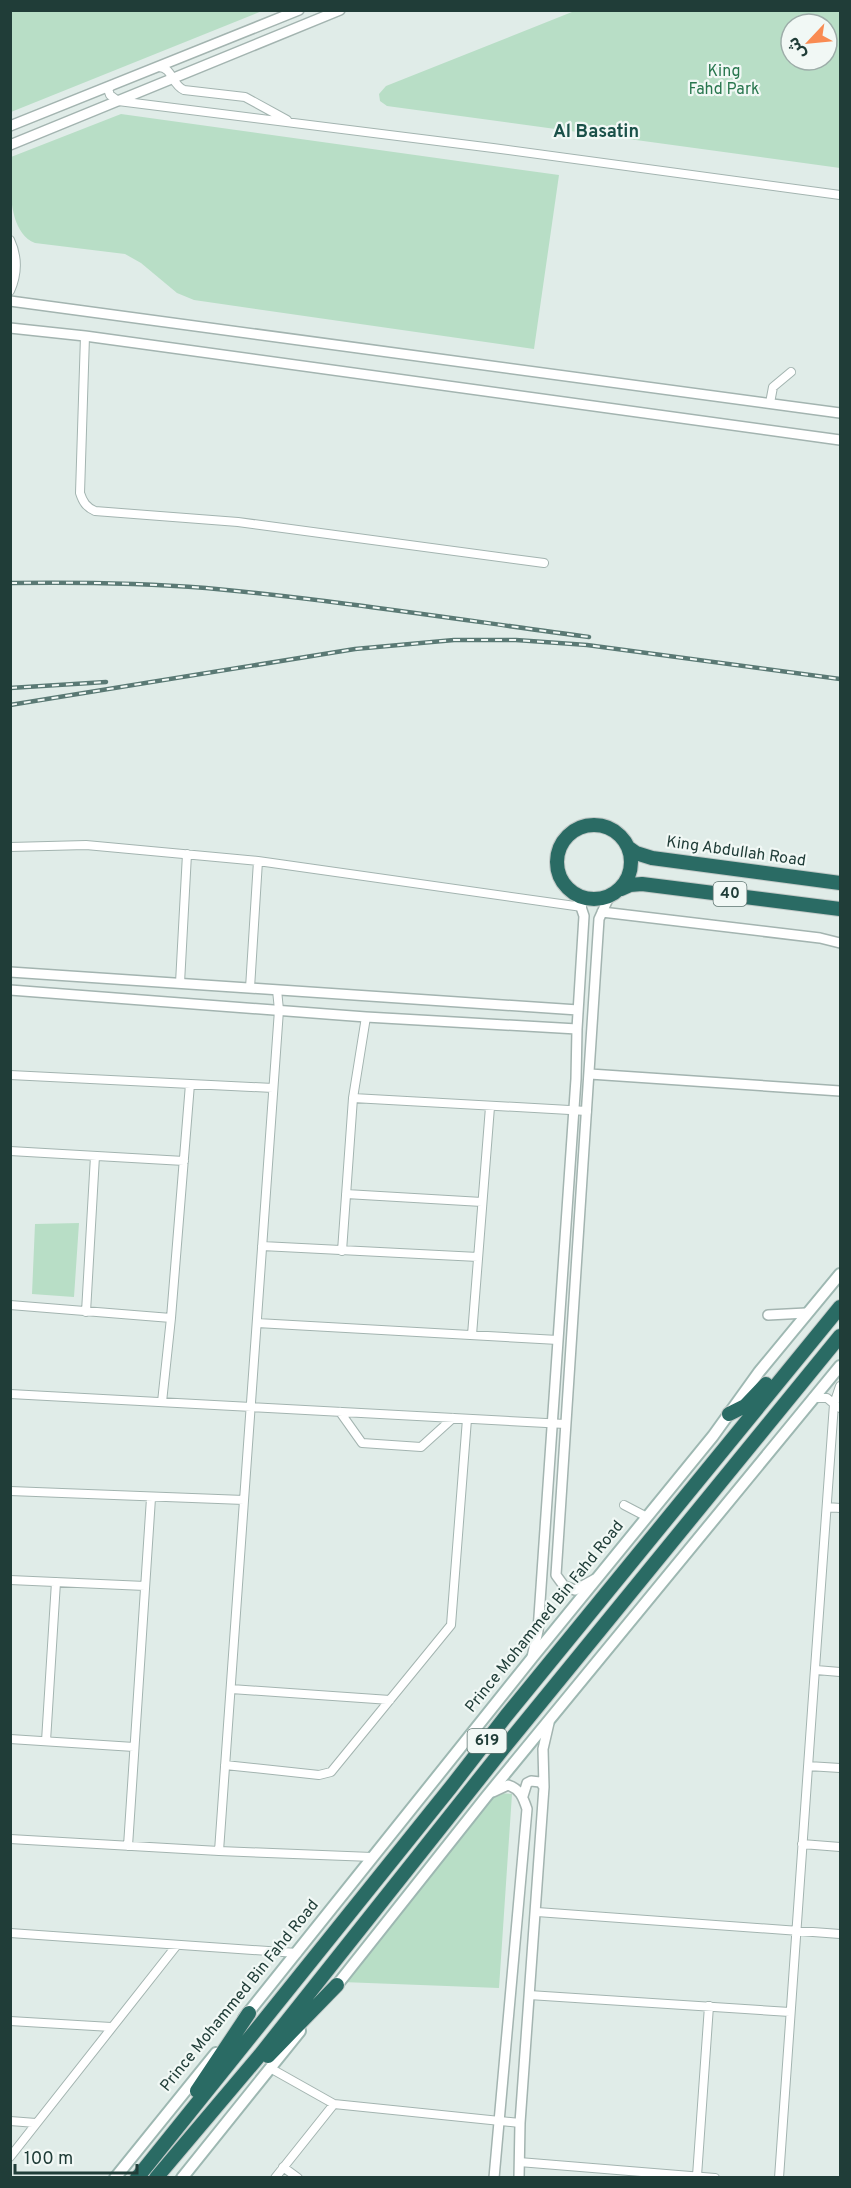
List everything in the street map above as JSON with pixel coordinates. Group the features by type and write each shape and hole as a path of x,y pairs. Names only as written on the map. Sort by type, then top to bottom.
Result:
{"highway":[{"path":"594,825 608,828 620,836 628,848 631,870 625,883 615,893 594,900 574,893 563,883 557,862 563,842 573,831 594,825"},
{"name":"King Abdullah Road","path":"628,848 652,858 840,883"},
{"name":"40","path":"615,893 630,885 642,884 840,909"},
{"name":"Prince Mohammed Bin Fahd Road","path":"136,2178 506,1716 840,1307"},
{"name":"619","path":"156,2178 260,2055 503,1749 840,1336"},
{"path":"729,1414 745,1406 770,1379 789,1367"},
{"path":"188,2140 337,1985"},
{"path":"166,2140 249,2013"}],"main road":[{"name":"Prince Mohammed Bin Fahd Road","path":"115,2178 647,1517 806,1313 840,1274"},
{"path":"182,2178 486,1797 840,1366"}],"street":[{"path":"10,126 299,10"},
{"path":"10,145 340,10"},
{"path":"277,20 284,33"},
{"path":"157,67 167,69 178,87 184,90 245,97 291,123"},
{"path":"111,86 108,89 110,95 118,101 840,195"},
{"path":"10,240 16,258 16,269 10,291"},
{"path":"10,301 840,413"},
{"path":"10,328 85,336 840,440"},
{"path":"85,336 80,493 89,509 238,522 544,563"},
{"path":"770,403 773,387 791,372"},
{"path":"10,847 86,845 258,861 582,907"},
{"path":"180,983 187,854"},
{"path":"250,988 258,861"},
{"path":"532,1658 538,1631 574,1110 584,916 574,893"},
{"path":"597,1578 575,1590 564,1586 556,1575 599,919 615,893"},
{"path":"602,912 840,942"},
{"path":"10,972 578,1010"},
{"path":"10,990 366,1017 577,1029"},
{"path":"219,1851 279,1010 277,990"},
{"path":"342,1251 353,1098 366,1017"},
{"path":"590,1074 840,1091"},
{"path":"10,1075 273,1088"},
{"path":"162,1402 190,1084"},
{"path":"353,1098 587,1111"},
{"path":"472,1335 490,1107"},
{"path":"10,1151 184,1161"},
{"path":"86,1312 94,1156"},
{"path":"346,1194 482,1202"},
{"path":"262,1246 478,1257"},
{"path":"10,1305 171,1318"},
{"path":"768,1315 806,1313"},
{"path":"256,1323 558,1340"},
{"path":"779,2178 827,1507 840,1386"},
{"path":"10,1394 565,1424"},
{"path":"813,1398 826,1398 837,1406"},
{"path":"340,1412 362,1443 421,1447 453,1418"},
{"path":"225,1765 319,1775 331,1772 451,1625 467,1419"},
{"path":"10,1491 244,1500"},
{"path":"128,1846 151,1498"},
{"path":"624,1505 647,1517"},
{"path":"827,1507 840,1508"},
{"path":"10,1580 145,1586"},
{"path":"46,1742 56,1582"},
{"path":"816,1670 840,1672"},
{"path":"231,1689 390,1700"},
{"path":"519,2178 520,2123 537,1912 544,1787 543,1749 551,1717"},
{"path":"10,1739 134,1747"},
{"path":"808,1766 840,1768"},
{"path":"523,1796 525,1787 531,1780 540,1782 544,1787"},
{"path":"486,1797 500,1787 508,1785 517,1788 523,1796 527,1809 494,2178"},
{"path":"10,1839 372,1857"},
{"path":"802,1844 840,1847"},
{"path":"537,1912 840,1934"},
{"path":"10,1933 297,1953"},
{"path":"10,2157 177,1945"},
{"path":"529,1995 790,2012"},
{"path":"697,2176 709,2006"},
{"path":"10,2020 111,2027"},
{"path":"270,2068 334,2104 520,2123"},
{"path":"275,2178 334,2104"},
{"path":"10,2121 36,2123"},
{"path":"519,2162 715,2178"},
{"path":"284,2168 298,2178"}],"green space":[{"path":"11,10 262,10 262,11 11,112"},
{"name":"King Fahd Park","path":"577,10 840,11 840,168 387,106 380,101 379,94 386,86"},
{"path":"121,114 559,175 534,349 194,300 177,293 141,263 125,254 35,243 26,237 19,228 12,205 11,157"},
{"path":"79,1223 74,1297 32,1294 35,1224"},
{"path":"497,1793 512,1794 499,1988 342,1982"}],"railway":[{"path":"10,583 108,583 206,588 350,604 589,637"},
{"path":"10,705 355,649 454,640 516,640 587,645 840,679"},
{"path":"10,688 106,682"}],"district":[{"name":"Al Basatin","path":"596,132"}]}
